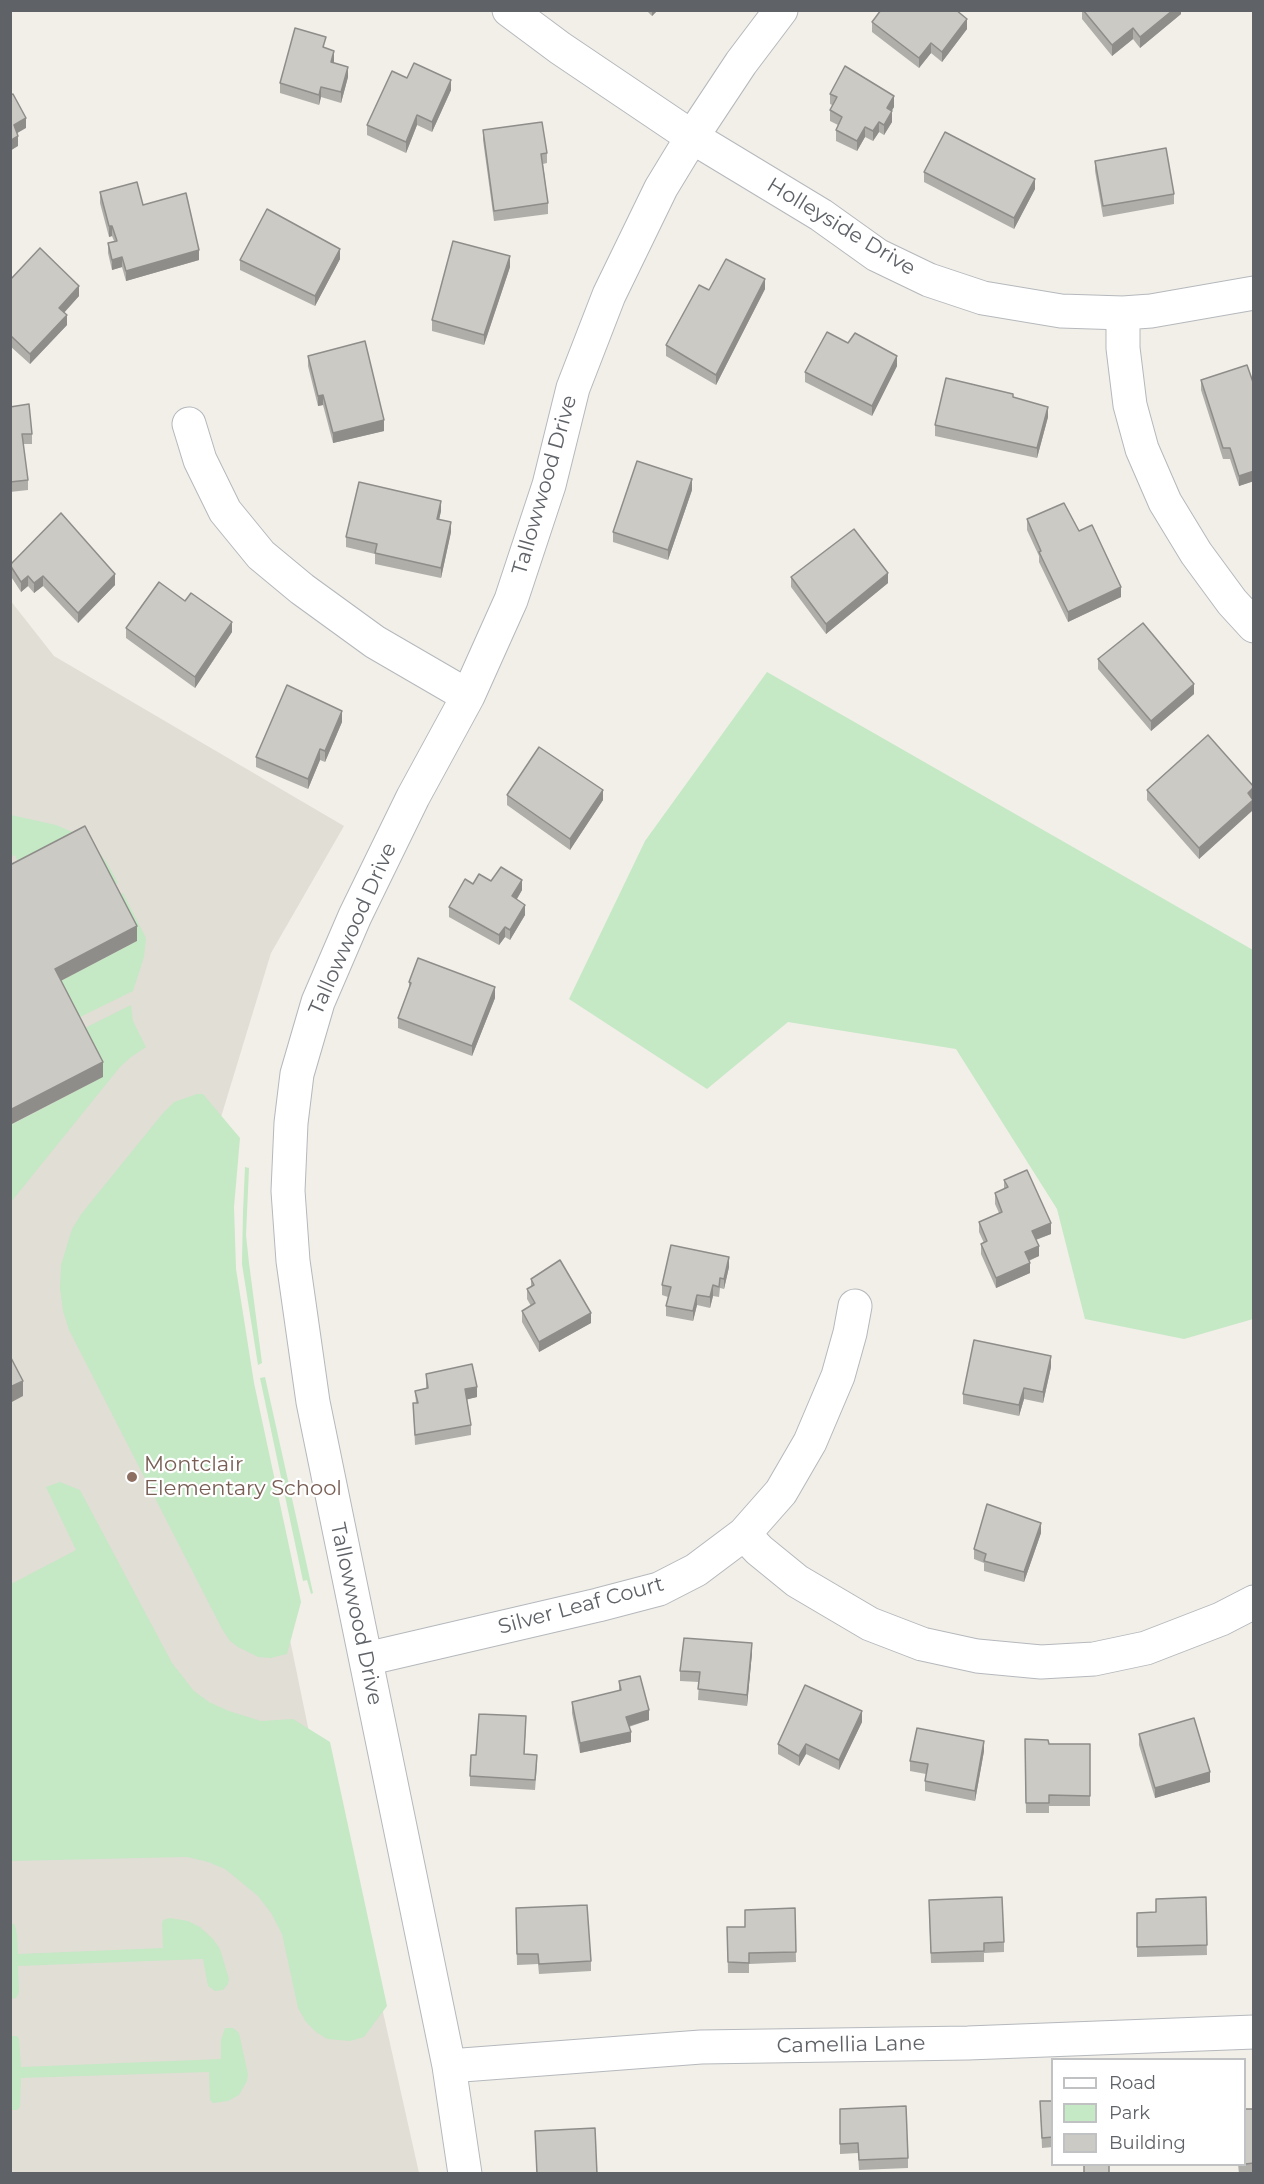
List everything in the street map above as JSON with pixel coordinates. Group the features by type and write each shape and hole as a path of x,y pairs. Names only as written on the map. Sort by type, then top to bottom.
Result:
{"street":[{"name":"Holleyside Drive","path":"508,10 692,137 821,215 877,255 929,280 983,298 1050,310 1123,313 1151,311 1254,293"},
{"name":"Tallowwood Drive","path":"465,2174 449,2066 313,1402 293,1261 288,1191 291,1123 297,1074 318,1002 355,916 413,797 468,696 511,600 549,485 573,388 609,295 661,188 741,63 781,10"},
{"path":"1123,313 1123,348 1130,405 1142,449 1165,502 1196,553 1232,602 1254,626"},
{"path":"189,424 200,460 225,511 261,555 302,589 375,642 468,696"},
{"name":"Silver Leaf Court","path":"366,1659 659,1589 696,1570 744,1534 782,1492 810,1442 838,1376 855,1306"},
{"path":"744,1534 759,1550 797,1581 870,1624 922,1644 977,1656 1041,1662 1094,1659 1146,1648 1221,1619 1254,1602"},
{"name":"Camellia Lane","path":"449,2066 701,2048 979,2043 1254,2032"}],"shaded area":[{"name":"Montclair Elementary School","path":"10,600 54,656 344,826 271,953 218,1127 208,1195 276,1572 315,1761 372,1963 419,2173 11,2173"}],"green space":[{"path":"767,672 1253,950 1253,1319 1184,1339 1085,1319 1057,1209 956,1049 788,1022 707,1089 569,999 645,841"},
{"path":"11,815 56,825 89,839 107,863 118,883 110,887 23,873 15,855 11,857"},
{"path":"123,893 146,938 144,957 133,991 74,1020 55,984 137,941 115,897"},
{"path":"131,1005 133,1021 146,1047 120,1067 11,1202 11,1125 103,1077 79,1031"},
{"path":"203,1094 240,1138 234,1207 236,1269 254,1383 301,1602 287,1654 271,1658 258,1657 238,1647 230,1641 222,1629 69,1330 63,1311 60,1288 61,1265 72,1229 82,1213 163,1113 174,1102"},
{"path":"245,1167 249,1168 246,1235 262,1363 258,1365 242,1264"},
{"path":"265,1377 313,1593 311,1594 307,1580 303,1581 260,1378"},
{"path":"60,1482 80,1490 172,1663 194,1691 209,1702 229,1711 261,1721 293,1719 330,1742 387,2006 364,2037 350,2041 327,2039 306,2022 298,2008 282,1934 271,1913 258,1896 225,1869 187,1857 11,1861 11,1584 76,1550 46,1487"},
{"path":"170,1918 188,1921 200,1927 213,1939 220,1949 229,1979 223,1990 215,1991 208,1986 203,1959 18,1966 19,1992 16,1998 11,1999 11,1923 15,1925 18,1954 163,1948 162,1923 163,1920"},
{"path":"225,2028 233,2028 239,2033 248,2074 247,2081 239,2095 228,2101 213,2103 210,2100 209,2072 21,2078 20,2107 17,2110 11,2110 11,2036 17,2036 19,2039 21,2067 221,2059 221,2040"}],"building":[{"path":"881,10 956,10 967,19 942,52 931,43 919,58 872,22"},
{"path":"1083,10 1173,10 1140,37 1133,28 1112,45"},
{"path":"295,28 326,37 323,47 334,51 331,62 348,67 341,92 321,87 319,95 280,83"},
{"path":"414,63 451,80 432,122 417,115 406,142 367,125 392,71 407,78"},
{"path":"845,66 894,96 887,108 892,111 884,125 879,122 873,131 865,127 857,141 836,130 842,117 830,110 837,97 830,94"},
{"path":"13,94 26,118 14,125 18,136 10,141 10,95"},
{"path":"542,122 547,153 541,154 548,203 494,211 483,130"},
{"path":"945,132 1035,179 1014,218 924,172"},
{"path":"1166,148 1174,194 1103,206 1095,161"},
{"path":"137,182 143,205 186,193 199,250 126,271 122,257 112,260 108,243 117,241 112,226 109,226 100,192"},
{"path":"267,209 340,249 315,296 240,260"},
{"path":"453,241 510,256 484,335 432,320"},
{"path":"40,248 79,286 59,308 67,315 30,354 10,335 10,280"},
{"path":"726,259 765,279 716,375 666,345 699,285 709,290"},
{"path":"827,332 848,343 855,333 897,356 872,406 805,372"},
{"path":"365,341 384,420 333,433 323,395 318,396 308,356"},
{"path":"1247,365 1254,385 1254,471 1239,476 1230,448 1223,448 1201,380"},
{"path":"946,378 1013,394 1013,397 1048,407 1037,448 935,425"},
{"path":"29,404 32,434 22,434 28,480 10,482 10,407"},
{"path":"637,461 692,479 668,550 613,532"},
{"path":"359,482 441,501 437,519 451,522 441,568 375,553 377,544 346,537"},
{"path":"1064,503 1079,531 1092,525 1121,587 1068,612 1039,552 1041,551 1027,519"},
{"path":"61,513 115,574 78,613 43,576 34,583 28,576 21,582 10,565"},
{"path":"854,529 888,573 826,624 791,577"},
{"path":"159,582 185,601 191,593 232,622 195,677 126,628"},
{"path":"1143,623 1194,684 1151,721 1098,659"},
{"path":"287,685 342,711 325,751 320,749 308,779 256,757"},
{"path":"1208,735 1254,787 1248,793 1253,800 1199,848 1147,790"},
{"path":"539,747 603,790 570,839 507,795"},
{"path":"85,826 137,926 55,969 103,1062 10,1110 10,865"},
{"path":"501,867 522,880 512,896 525,905 510,930 505,927 499,935 449,907 465,879 473,884 479,874 491,881"},
{"path":"418,958 495,987 472,1046 398,1018"},
{"path":"1027,1170 1051,1223 1032,1231 1039,1246 1025,1252 1030,1263 996,1278 981,1244 987,1241 979,1222 1002,1212 995,1193 1008,1187 1004,1180"},
{"path":"671,1245 729,1257 724,1279 720,1278 719,1287 713,1285 710,1297 697,1295 693,1311 666,1306 671,1287 662,1285"},
{"path":"560,1260 591,1313 539,1342 522,1311 535,1303 527,1289 534,1285 531,1279"},
{"path":"974,1340 1051,1356 1043,1392 1024,1388 1019,1405 963,1394"},
{"path":"10,1356 23,1381 10,1387"},
{"path":"472,1364 477,1387 465,1389 471,1425 415,1435 413,1403 418,1403 415,1391 428,1388 426,1374"},
{"path":"987,1504 1041,1523 1024,1572 984,1561 986,1554 974,1549"},
{"path":"684,1638 752,1643 747,1695 698,1689 700,1672 680,1671"},
{"path":"640,1676 649,1710 626,1717 631,1732 580,1743 572,1702 621,1690 619,1681"},
{"path":"805,1685 862,1711 839,1760 806,1744 799,1756 778,1744"},
{"path":"479,1714 526,1716 524,1754 537,1755 535,1780 470,1776 471,1755 476,1755"},
{"path":"1194,1718 1210,1772 1155,1788 1139,1734"},
{"path":"917,1728 984,1741 975,1791 925,1781 928,1764 910,1761"},
{"path":"1025,1739 1048,1740 1049,1744 1090,1744 1090,1796 1049,1795 1049,1803 1026,1803"},
{"path":"1002,1897 1004,1942 984,1943 984,1951 931,1953 929,1900"},
{"path":"1206,1897 1207,1945 1137,1947 1137,1913 1156,1912 1156,1899"},
{"path":"587,1905 591,1961 539,1964 538,1954 517,1954 516,1908"},
{"path":"795,1908 796,1952 749,1953 749,1963 728,1962 727,1927 745,1927 745,1910"},
{"path":"1040,2101 1051,2101 1051,2137 1042,2138"},
{"path":"906,2106 908,2158 859,2160 858,2143 840,2144 840,2109"},
{"path":"1246,2109 1254,2109 1254,2163 1246,2164"},
{"path":"595,2128 597,2174 537,2174 535,2131"},
{"path":"1084,2166 1109,2166 1109,2174 1084,2174"}],"place":[{"name":"Montclair Elementary School","path":"132,1477"}]}
